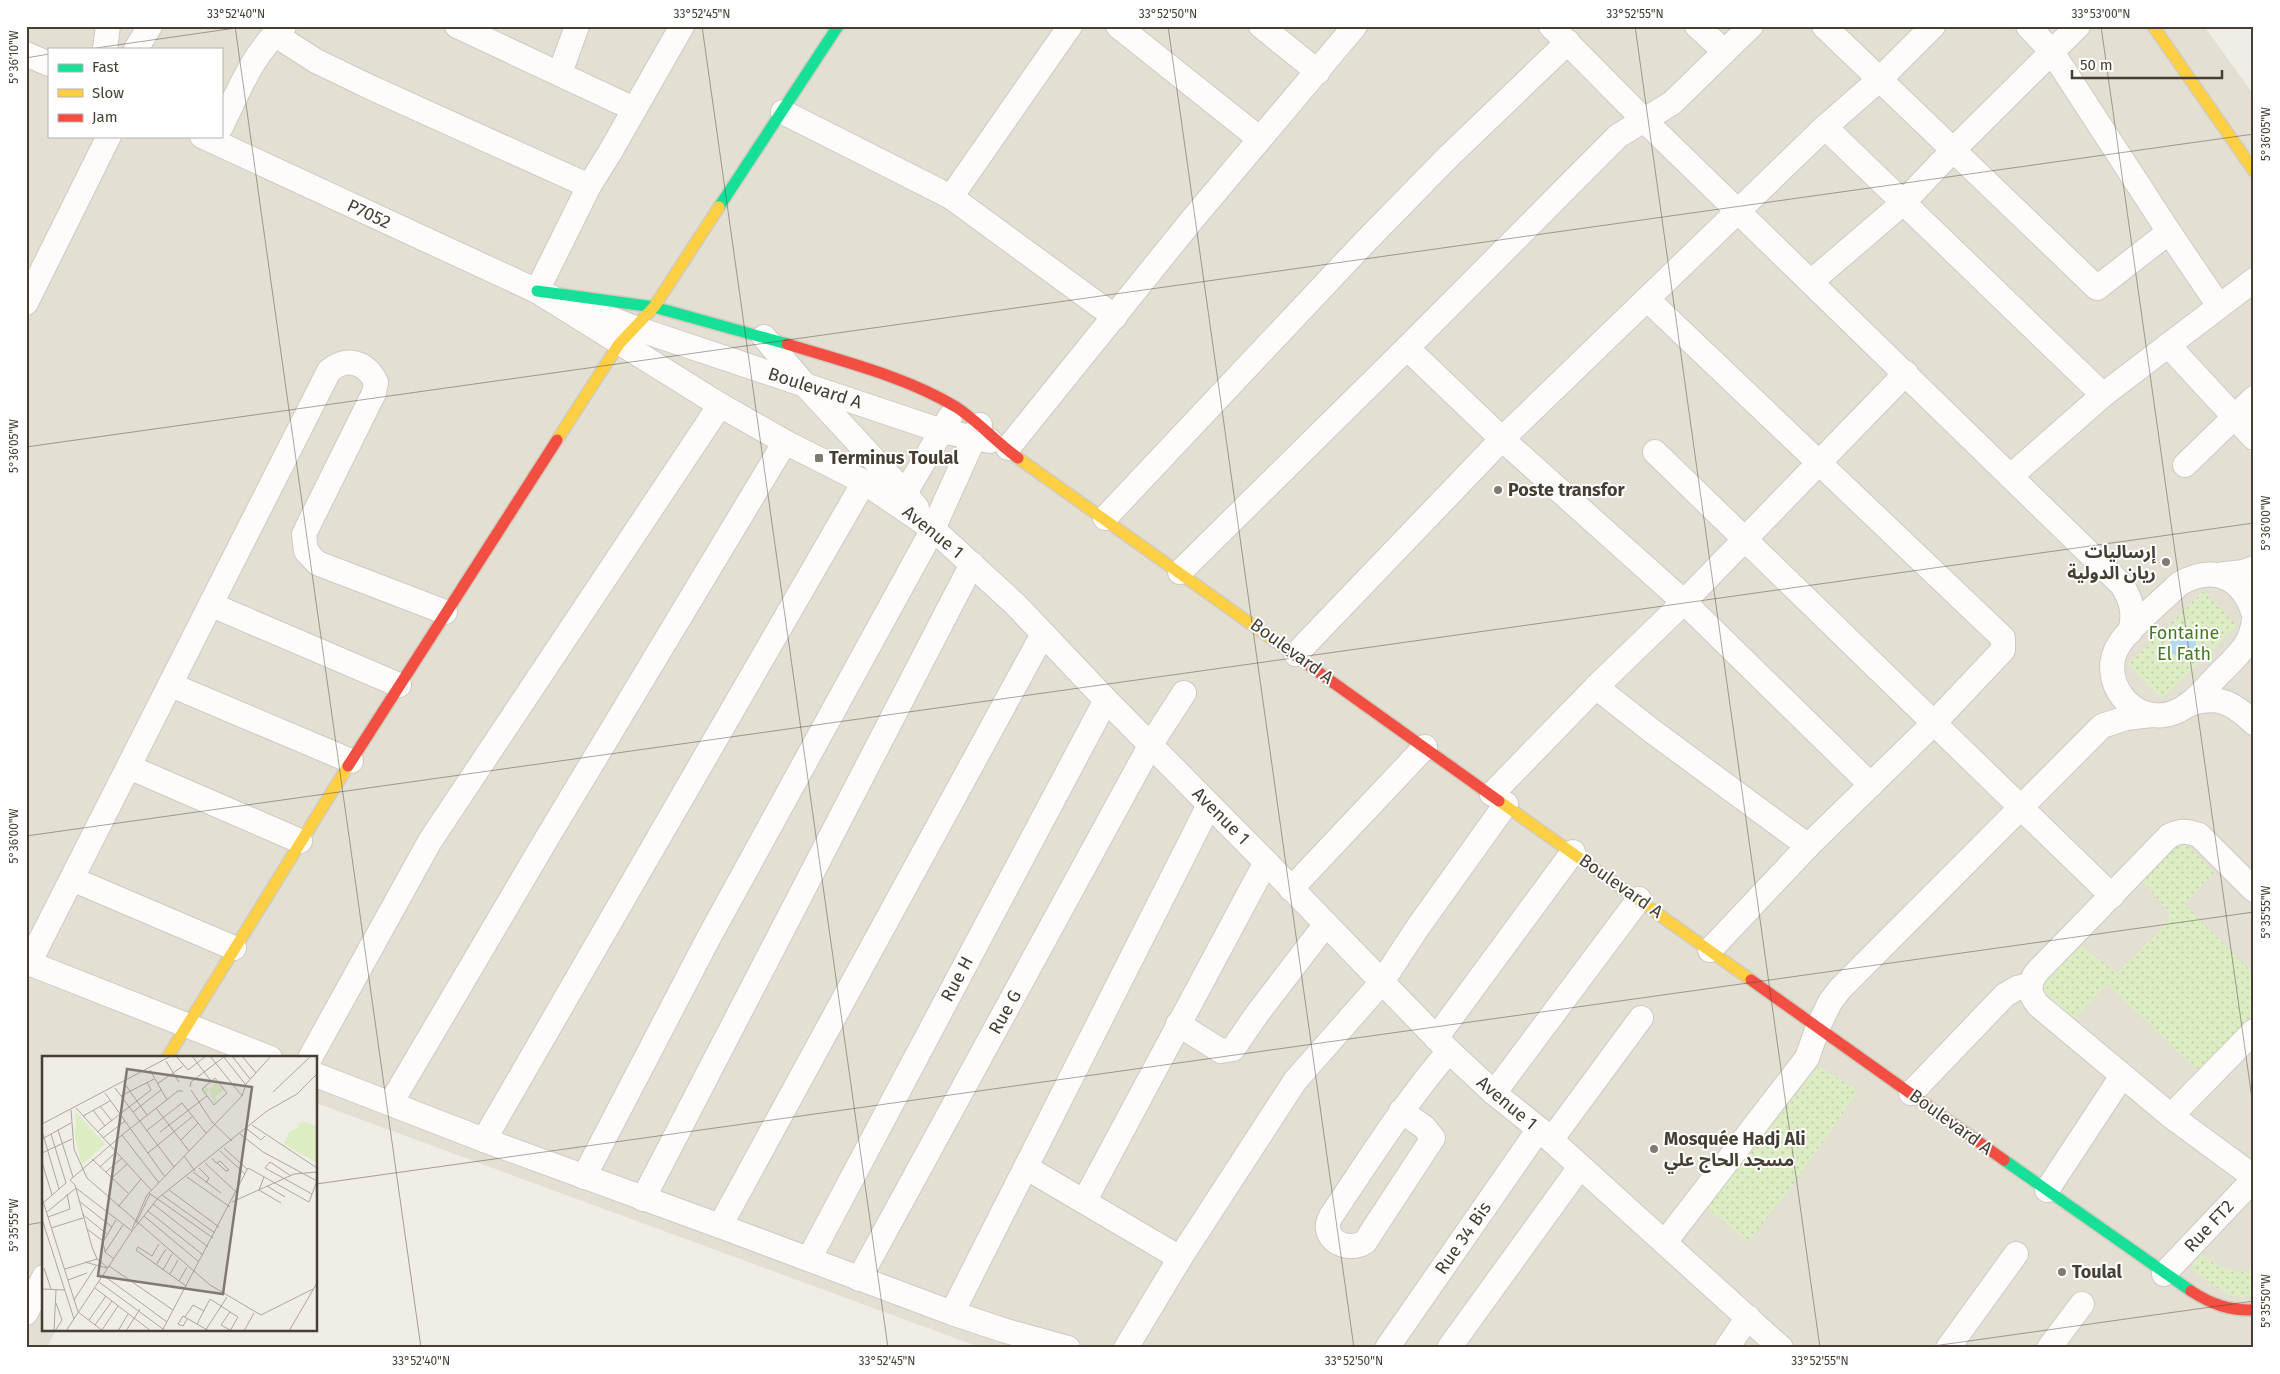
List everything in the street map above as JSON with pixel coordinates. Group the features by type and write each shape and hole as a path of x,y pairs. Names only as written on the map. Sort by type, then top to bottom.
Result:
{"street":[{"path":"105,48 108,26"},
{"path":"137,48 150,26"},
{"path":"560,73 577,26"},
{"path":"537,291 589,186 682,26"},
{"path":"168,1056 445,612 627,336 654,307 838,26"},
{"path":"951,197 1070,26"},
{"path":"1118,26 1260,139"},
{"path":"1261,26 1318,72"},
{"path":"584,1177 708,939 933,529 989,438 1115,318 1191,221 1355,26"},
{"path":"1697,26 1724,51"},
{"path":"1180,572 1618,136 1672,103 1751,26"},
{"path":"1824,26 2097,288 2168,232"},
{"path":"1296,654 1502,440 1825,127 1880,79 1933,26"},
{"path":"2028,26 2052,52 2168,232 2219,306"},
{"path":"1812,281 1903,203 1953,150 2078,26"},
{"path":"2153,26 2254,171"},
{"path":"468,29 634,109"},
{"path":"222,121 243,81 279,30 316,60 372,88 589,186"},
{"path":"1105,518 1362,245 1447,158 1559,34 1738,212 1812,281 2122,585 2129,595 2133,607 2133,620 2130,632"},
{"path":"26,54 48,64"},
{"path":"783,112 951,197 1115,318"},
{"path":"1825,127 2103,395"},
{"path":"26,303 108,138"},
{"name":"P7052","path":"218,138 627,336"},
{"path":"2011,476 2103,395 2254,280"},
{"name":"P7052","path":"537,291 654,307"},
{"path":"1647,299 2003,638 2003,650 1934,723 1808,846 1710,950"},
{"name":"Boulevard A","path":"654,307 867,368 956,406 989,438 1105,518 2164,1274 2199,1297 2222,1308 2244,1312 2254,1310"},
{"name":"Boulevard A","path":"627,336 805,384 942,431 989,438"},
{"name":"Avenue 1","path":"627,336 720,405 785,442 864,482 903,499 1016,605 1106,700 1442,1044 1494,1093 1545,1135 1781,1348"},
{"path":"764,337 903,499 956,406"},
{"path":"2168,345 2254,438"},
{"path":"1407,348 1502,440 1684,602 1871,785"},
{"path":"265,1056 28,962 212,605 329,371 338,364 350,361 371,372 376,382 374,393 304,534 306,551 316,563 445,612"},
{"path":"1126,1348 1180,1258 1295,1082 1382,982 1499,799 1596,687 1684,602 1906,373"},
{"path":"2184,466 2254,398"},
{"path":"311,1056 430,842 720,405"},
{"path":"392,1103 547,838 785,442"},
{"path":"1655,452 2112,896"},
{"path":"484,1140 864,482"},
{"path":"643,1198 972,564"},
{"path":"1665,1242 1807,1058 1818,1027 1840,989 2102,726 2110,700 2111,672 2114,657 2120,643 2172,590 2191,577 2204,574 2218,575 2243,572 2254,568"},
{"path":"2218,575 2231,580 2242,588 2250,601 2254,615"},
{"path":"2122,585 2133,592 2146,596 2160,595 2172,590"},
{"path":"212,605 399,685"},
{"path":"2247,716 2234,680 2236,666 2253,631 2254,620"},
{"path":"720,1226 1043,634"},
{"path":"2187,705 2242,652"},
{"path":"2111,672 2115,686 2123,699 2134,708 2151,715"},
{"path":"171,685 351,761"},
{"path":"1596,687 1808,846"},
{"name":"Rue G","path":"859,1280 1151,744 1184,693"},
{"name":"Rue H","path":"809,1258 1106,700"},
{"path":"2102,726 2126,718 2175,712 2200,700 2228,702 2247,716"},
{"path":"1291,889 1425,747"},
{"path":"129,767 300,842"},
{"path":"952,1313 1209,805"},
{"path":"2254,890 2199,834 2179,831 2169,836 2036,973 2030,986 2030,993 2038,1005 2171,1116 2254,1178"},
{"path":"1401,1111 1424,1127 1433,1138 1365,1242 1355,1247 1345,1247 1329,1235 1327,1232 1327,1222 1401,1111 1418,1087 1442,1044 1573,852"},
{"path":"1085,1200 1266,862"},
{"path":"72,879 234,948"},
{"path":"1494,1093 1639,899"},
{"path":"1178,1024 1221,1051 1233,1049 1257,1014 1326,924"},
{"path":"1911,1093 2005,994 2016,988 2030,986"},
{"name":"Rue 34 Bis","path":"1387,1348 1545,1135 1641,1018"},
{"path":"2171,1116 2254,1031"},
{"path":"318,1076 484,1140 809,1258 859,1280 952,1313 1011,1339 1068,1348"},
{"path":"2047,1190 2122,1076"},
{"path":"1450,1348 1580,1167"},
{"path":"1027,1168 1085,1200 1180,1258"},
{"name":"Rue FT2","path":"2164,1274 2254,1178"},
{"path":"1948,1348 2016,1254"},
{"path":"26,1313 42,1281"},
{"path":"2049,1348 2082,1304"},
{"path":"1727,1348 1748,1317"}],"shaded area":[{"path":"26,26 2204,26 2254,95 2254,1348 982,1348 318,1104 318,1056 42,1056 42,1332 55,1332 47,1348 26,1348"}],"green space":[{"name":"Fontaine El Fath","path":"2204,591 2237,626 2162,699 2128,664"},
{"path":"2178,841 2185,842 2214,873 2184,904 2254,974 2254,1012 2198,1071 2107,984 2073,1018 2041,990 2041,980 2078,943 2117,973 2169,921 2169,912 2144,883 2143,878"},
{"path":"1819,1066 1858,1091 1797,1180 1749,1241 1707,1208"},
{"path":"2201,1254 2217,1264 2235,1271 2247,1271 2254,1264 2254,1295 2239,1297 2230,1295 2192,1270 2192,1266"}],"water":[{"path":"2183,632 2192,636 2196,645 2192,654 2183,658 2174,654 2170,645 2174,636"}],"traffic: fast":[{"path":"719,207 838,26"},
{"path":"537,291 654,307 787,344"},
{"path":"2004,1160 2191,1291"}],"traffic: slow":[{"path":"2153,26 2254,171"},
{"path":"557,440 619,344 654,307 719,207"},
{"path":"1018,458 1289,651"},
{"path":"168,1056 348,766"},
{"path":"1499,801 1751,980"}],"traffic: jam":[{"path":"787,344 895,378 937,396 964,413 1018,458"},
{"path":"348,766 557,440"},
{"path":"1289,651 1499,801"},
{"path":"1751,980 2004,1160"},
{"path":"2191,1291 2221,1306 2254,1310"}],"place":[{"name":"Terminus Toulal","path":"819,458"},
{"name":"Poste transfor","path":"1498,490"},
{"name":"إرساليات ریان الدولية","path":"2166,562"},
{"name":"Mosquée Hadj Ali مسجد الحاج علي","path":"1654,1149"},
{"name":"Toulal","path":"2062,1272"}]}
